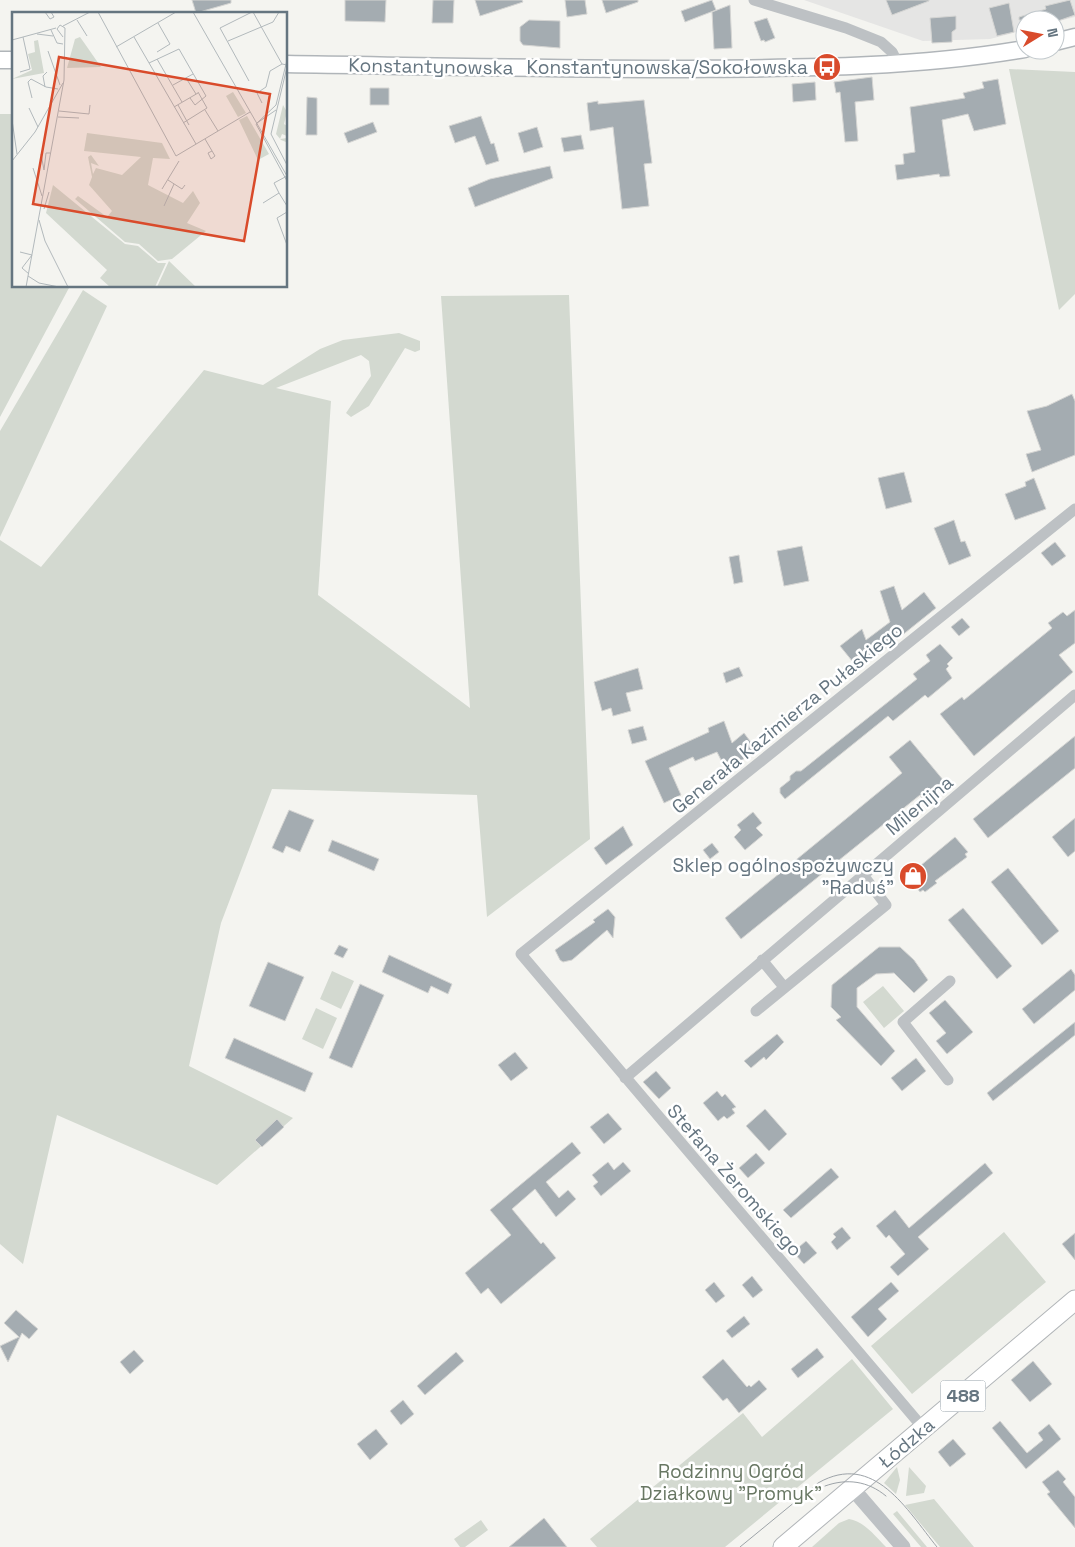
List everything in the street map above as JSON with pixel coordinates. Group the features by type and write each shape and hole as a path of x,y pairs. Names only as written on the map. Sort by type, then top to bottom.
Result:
{"main road":[{"name":"Konstantynowska","path":"288,64 672,69 791,68 898,64 970,58 1015,51"},
{"name":"Łódzka","path":"783,1547 1075,1300"}],"street":[{"path":"754,0 846,28 881,42 892,52 898,64"},
{"name":"Generała Kazimierza Pułaskiego","path":"521,954 1075,509"},
{"name":"Milenijna","path":"625,1078 1075,695"},
{"path":"756,1010 886,905 863,875"},
{"name":"Stefana Żeromskiego","path":"521,954 924,1429"},
{"path":"762,960 784,987"},
{"path":"948,1080 902,1022 950,981"},
{"path":"852,1488 903,1547"}],"shaded area":[{"path":"804,0 1075,0 1075,17 1065,20 1065,10 1015,10 1015,33 990,39 923,41"}],"green space":[{"path":"1009,69 1075,72 1075,294 1059,310"},
{"path":"0,114 12,114 12,288 69,288 0,417"},
{"path":"83,290 107,306 0,537 0,431"},
{"path":"569,295 590,839 487,917 477,795 272,789 221,923 189,1066 293,1118 217,1185 57,1115 23,1264 0,1244 0,540 41,567 204,370 263,385 320,349 343,340 399,333 420,341 420,350 415,352 405,348 369,406 351,417 346,413 371,376 369,361 361,355 276,388 331,401 318,595 470,708 441,296"},
{"path":"332,971 354,981 341,1009 320,999"},
{"path":"883,986 904,1011 884,1028 863,1002"},
{"path":"316,1008 337,1018 323,1049 302,1039"},
{"path":"1004,1232 1046,1282 912,1394 871,1346"},
{"name":"Rodzinny Ogród Działkowy \"Promyk\"","path":"852,1359 893,1409 725,1547 597,1547 590,1539 743,1413 762,1437"},
{"path":"897,1467 900,1480 896,1494 884,1483"},
{"path":"909,1467 926,1486 924,1493 906,1496"},
{"path":"934,1499 974,1547 940,1547 905,1505"},
{"path":"897,1511 927,1547 921,1547 893,1514"},
{"path":"849,1519 865,1526 886,1547 812,1547 839,1523"},
{"path":"481,1520 488,1530 465,1547 460,1547 454,1539"}],"building":[{"path":"192,0 231,0 231,3 196,12"},
{"path":"345,0 386,0 385,22 345,21"},
{"path":"433,0 454,0 453,23 432,23"},
{"path":"475,0 522,0 523,2 480,16"},
{"path":"565,0 585,0 587,14 567,17"},
{"path":"602,0 638,0 638,2 606,13"},
{"path":"712,0 716,10 685,22 681,11"},
{"path":"886,0 929,0 929,1 892,15"},
{"path":"1070,0 1075,15 1065,18 1065,10 1043,10 1046,9 1045,6"},
{"path":"1009,3 1014,32 997,36 989,8"},
{"path":"730,5 732,48 714,49 712,12"},
{"path":"956,16 956,29 952,32 952,42 932,43 930,18"},
{"path":"767,18 775,38 765,42 764,40 761,41 754,22"},
{"path":"529,20 560,21 560,48 523,45 520,41 520,27"},
{"path":"872,77 874,100 855,102 858,141 845,142 840,92 836,93 834,82"},
{"path":"998,79 1006,124 974,131 968,114 942,120 950,176 940,177 939,174 897,180 895,165 904,164 903,154 915,152 910,107 965,98 963,93 984,88 982,82"},
{"path":"815,82 816,100 793,102 792,84"},
{"path":"370,88 389,88 389,105 370,105"},
{"path":"307,97 317,98 317,135 306,135"},
{"path":"644,100 652,163 644,164 649,206 622,209 613,127 590,131 587,103 598,101 598,104"},
{"path":"481,116 491,144 494,143 499,161 486,165 475,136 455,143 449,126"},
{"path":"373,122 377,132 348,143 344,133"},
{"path":"537,127 543,147 524,153 518,133"},
{"path":"581,135 584,149 564,152 561,138"},
{"path":"550,166 553,178 475,207 468,188 490,179"},
{"path":"1072,394 1075,401 1075,455 1032,472 1026,454 1041,450 1027,411 1047,406"},
{"path":"904,472 912,502 886,509 878,478"},
{"path":"1034,478 1046,509 1015,520 1005,494 1026,486 1025,482"},
{"path":"954,520 961,542 965,541 971,556 949,565 934,528"},
{"path":"1055,542 1066,556 1052,566 1041,553"},
{"path":"802,546 809,581 784,586 777,551"},
{"path":"739,555 743,582 734,584 729,557"},
{"path":"894,586 902,610 924,592 936,608 875,657 873,655 857,667 840,646 862,629 866,640 890,622 880,591"},
{"path":"1075,610 1075,643 1059,655 1073,672 974,756 940,714 962,697 964,700 1052,628 1048,623 1063,612 1067,616"},
{"path":"962,618 970,627 959,636 951,627"},
{"path":"940,644 953,658 947,664 949,666 946,669 952,678 928,698 925,695 893,721 888,716 785,799 780,793 780,788 790,780 790,776 796,771 801,771 917,679 913,674 930,661 926,655"},
{"path":"739,667 743,676 726,683 723,673"},
{"path":"638,668 643,689 626,693 631,711 613,716 611,708 602,711 594,682"},
{"path":"724,721 732,743 744,733 756,749 736,765 733,759 723,764 717,752 695,761 693,757 669,768 681,795 664,803 645,761 709,732 708,728"},
{"path":"643,726 647,740 632,744 628,730"},
{"path":"1075,736 1075,768 988,838 973,819"},
{"path":"910,740 944,781 922,798 920,795 741,939 725,918 902,773 889,757"},
{"path":"289,810 314,820 300,852 286,846 283,853 272,848"},
{"path":"753,812 762,823 756,828 763,835 745,850 734,837 741,830 737,825"},
{"path":"1075,818 1075,851 1068,857 1052,837"},
{"path":"623,826 633,845 606,865 594,848"},
{"path":"955,837 968,852 965,854 967,857 935,881 937,883 925,892 923,890 920,892 908,876"},
{"path":"332,840 379,859 374,871 328,851"},
{"path":"712,843 719,852 710,859 703,850"},
{"path":"1008,868 1059,931 1042,945 991,882"},
{"path":"963,908 1012,966 997,979 948,920"},
{"path":"608,909 615,917 613,938 607,930 572,960 563,962 560,960 555,950 595,922 593,920"},
{"path":"339,945 348,949 343,958 334,954"},
{"path":"879,947 900,947 914,960 928,980 914,993 894,973 876,974 857,988 857,1007 895,1051 881,1066 836,1020 841,1017 831,1007 832,985"},
{"path":"389,955 452,984 448,994 431,986 428,993 382,972"},
{"path":"268,962 304,977 285,1021 249,1006"},
{"path":"1071,969 1075,975 1075,990 1034,1024 1022,1009"},
{"path":"360,984 384,995 352,1068 329,1058"},
{"path":"945,1000 973,1032 947,1054 936,1041 946,1033 929,1013"},
{"path":"1075,1022 1075,1035 993,1101 987,1093"},
{"path":"777,1034 784,1042 766,1060 764,1057 751,1068 744,1061"},
{"path":"234,1038 313,1073 305,1092 225,1058"},
{"path":"515,1052 528,1068 511,1081 498,1065"},
{"path":"916,1058 926,1071 902,1091 891,1078"},
{"path":"656,1071 671,1088 659,1099 643,1082"},
{"path":"717,1091 722,1097 725,1094 736,1107 732,1109 735,1113 727,1119 724,1116 718,1121 703,1103"},
{"path":"765,1109 787,1134 769,1151 746,1126"},
{"path":"608,1113 622,1129 604,1144 590,1127"},
{"path":"277,1119 284,1127 262,1147 255,1140"},
{"path":"572,1142 581,1153 546,1182 559,1198 568,1190 576,1199 556,1217 535,1189 512,1209 541,1244 543,1242 556,1258 501,1304 488,1288 481,1294 465,1273 511,1235 490,1210"},
{"path":"756,1153 765,1163 748,1178 739,1168"},
{"path":"608,1162 614,1170 623,1162 631,1171 601,1196 593,1186 598,1182 592,1175"},
{"path":"985,1163 993,1173 918,1237 929,1249 898,1276 890,1267 905,1254 889,1235 886,1238 876,1226 895,1210 909,1228"},
{"path":"831,1168 839,1177 791,1218 783,1210"},
{"path":"842,1227 851,1238 837,1250 831,1242 836,1237 833,1234"},
{"path":"1075,1233 1075,1260 1062,1244"},
{"path":"806,1241 817,1253 804,1264 793,1252"},
{"path":"752,1276 763,1290 753,1298 742,1285"},
{"path":"714,1282 725,1296 716,1303 705,1290"},
{"path":"891,1282 899,1291 878,1309 887,1319 868,1337 851,1317"},
{"path":"16,1310 38,1329 29,1339 22,1333 8,1362 0,1346 19,1337 4,1323"},
{"path":"744,1316 750,1324 732,1338 726,1331"},
{"path":"817,1348 824,1357 798,1378 791,1369"},
{"path":"134,1350 144,1361 130,1374 120,1362"},
{"path":"456,1352 464,1361 425,1395 417,1386"},
{"path":"723,1359 747,1387 749,1385 751,1387 759,1380 767,1389 739,1413 727,1398 723,1401 702,1377"},
{"path":"1033,1361 1052,1384 1030,1402 1011,1380"},
{"path":"403,1400 414,1414 401,1425 390,1411"},
{"path":"1000,1421 1027,1453 1043,1440 1038,1433 1049,1424 1061,1439 1026,1469 992,1428"},
{"path":"376,1429 388,1444 370,1460 357,1444"},
{"path":"953,1439 966,1454 950,1467 938,1452"},
{"path":"1058,1470 1066,1479 1063,1482 1075,1497 1075,1528 1047,1494 1050,1492 1042,1482"},
{"path":"544,1518 567,1547 509,1547"}],"tram line":[{"path":"740,1547 818,1483 838,1475 856,1474 872,1479 887,1489 914,1517 937,1547"},
{"path":"825,1486 841,1482 857,1482 872,1487 886,1496"}],"place":[{"name":"Konstantynowska/Sokołowska","path":"827,67"},
{"name":"Sklep ogólnospożywczy \"Raduś\"","path":"913,876"}]}
